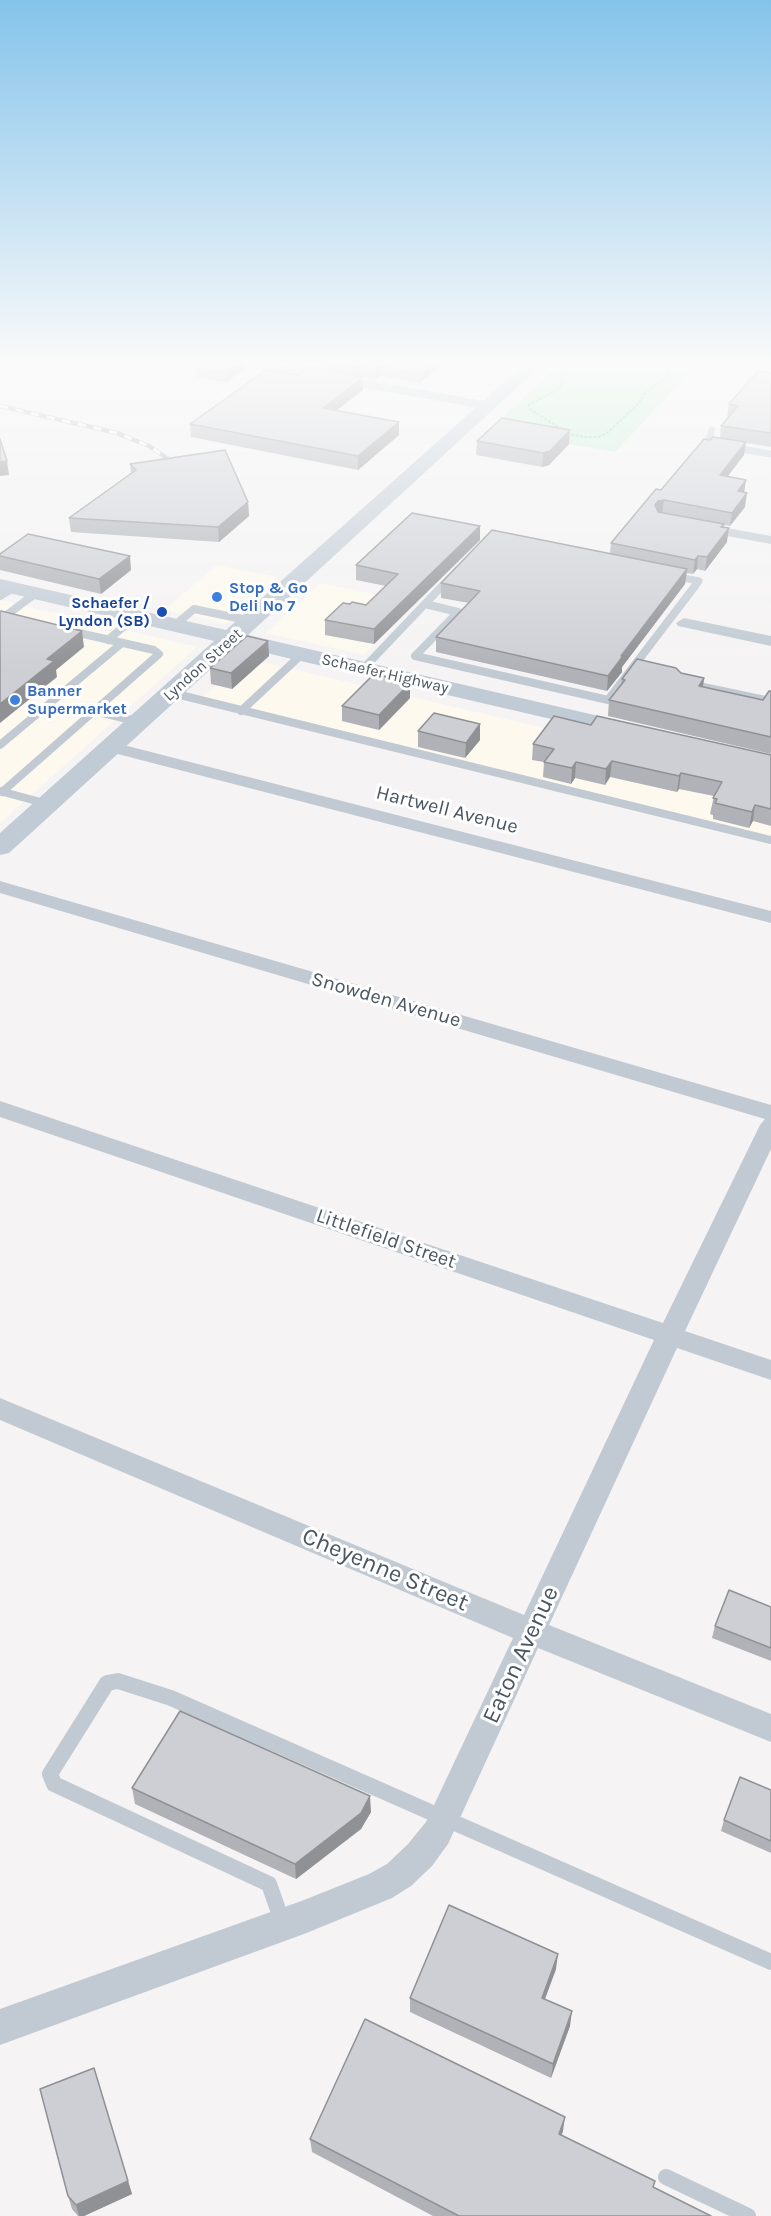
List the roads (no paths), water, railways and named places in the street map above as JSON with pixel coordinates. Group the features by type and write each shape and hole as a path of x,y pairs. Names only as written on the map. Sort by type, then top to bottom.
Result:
{"street":[{"name":"Lyndon Street","path":"0,847 425,464"},
{"path":"684,524 771,540"},
{"name":"Schaefer Highway","path":"4,589 36,593 654,736"},
{"path":"684,623 771,641"},
{"name":"Hartwell Avenue","path":"112,747 771,917"},
{"name":"Snowden Avenue","path":"0,887 771,1113"},
{"name":"Littlefield Street","path":"0,1108 771,1370"},
{"name":"Eaton Avenue","path":"0,2027 381,1886 399,1875 420,1855 437,1833 641,1395 771,1125"},
{"name":"Cheyenne Street","path":"0,1409 532,1632 771,1728"}],"lane":[{"path":"363,669 457,571"},
{"path":"425,604 458,612 415,656 608,700 699,581 664,574"},
{"path":"3,618 36,593"},
{"path":"175,625 194,609 252,621"},
{"path":"108,640 136,616"},
{"path":"3,618 17,619"},
{"path":"1,791 159,654 154,650 62,629"},
{"path":"0,745 122,643"},
{"path":"241,711 301,655"},
{"path":"680,682 771,701"},
{"path":"172,693 771,840"},
{"path":"94,711 140,722"},
{"path":"1,791 48,804"},
{"path":"283,1924 269,1884 54,1784 50,1774 107,1683 118,1681 171,1698 445,1816 771,1962"},
{"path":"666,2177 748,2216"}],"railway":[{"path":"174,464 180,471"}],"place":[{"name":"Stop & Go Deli No 7","path":"217,597"},
{"name":"Schaefer / Lyndon (SB)","path":"162,612"},
{"name":"Banner Supermarket","path":"15,700"}]}
